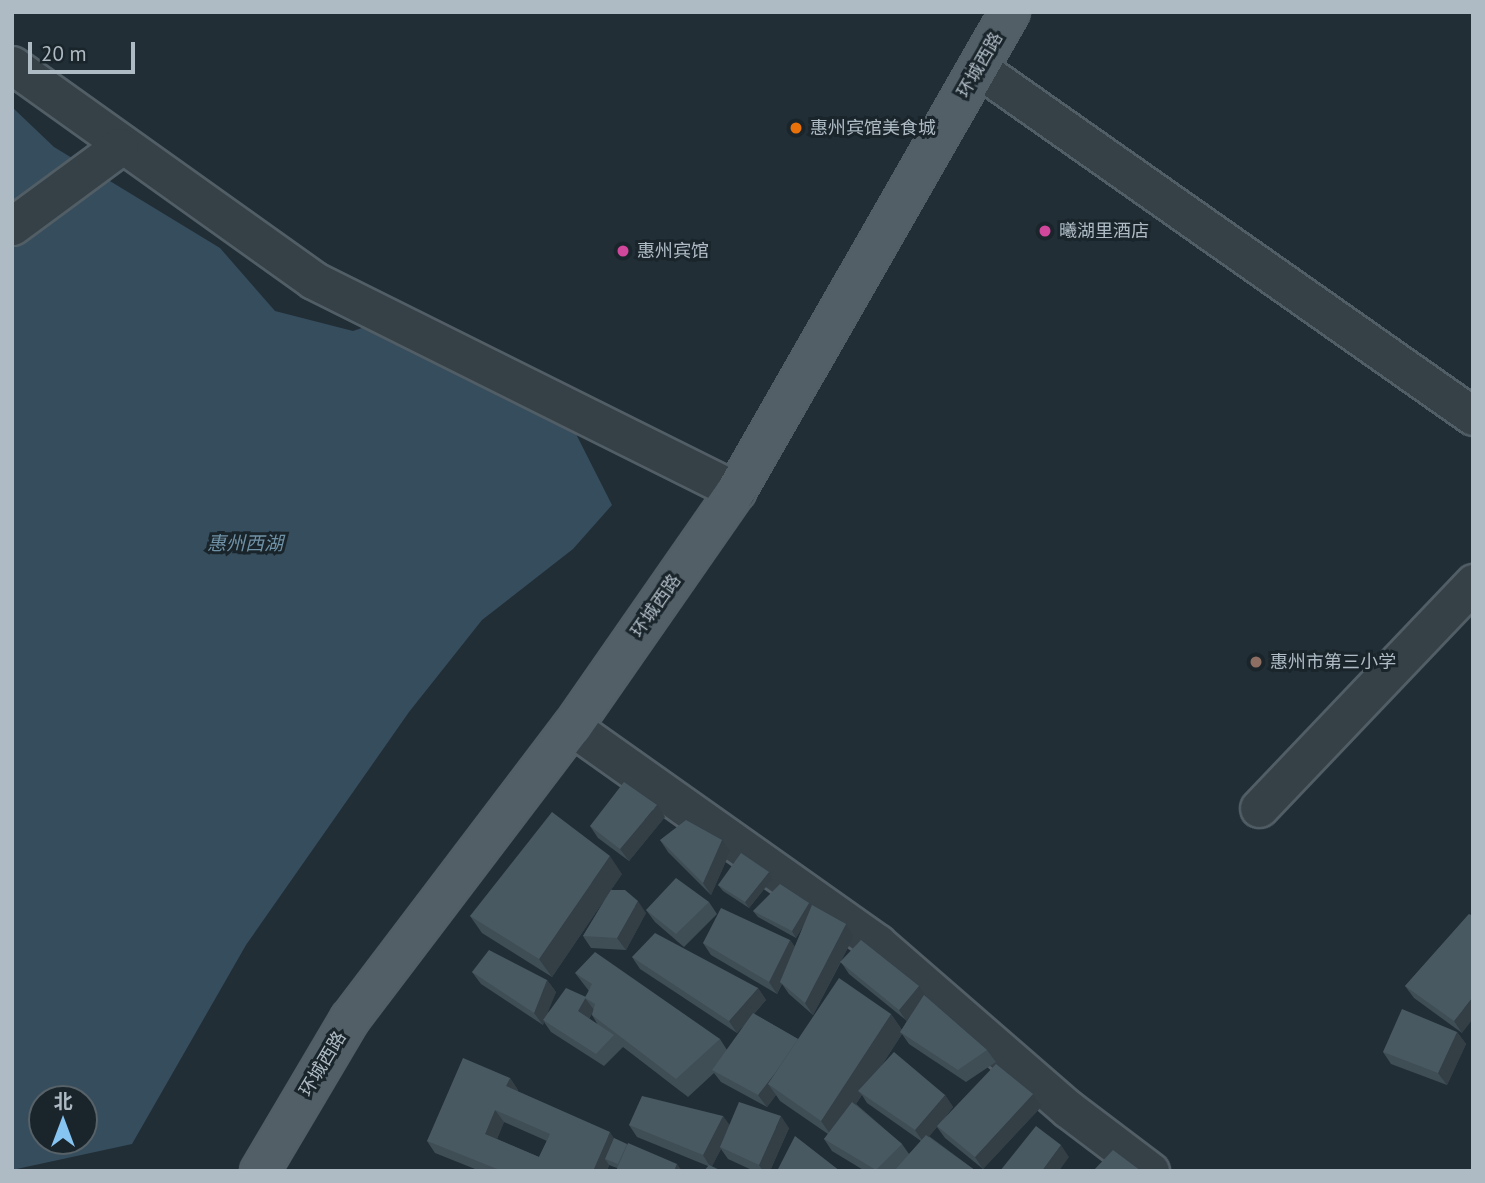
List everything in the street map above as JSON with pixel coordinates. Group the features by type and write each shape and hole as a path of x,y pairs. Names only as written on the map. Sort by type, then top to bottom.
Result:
{"main road":[{"name":"环城西路","path":"260,1171 350,1019 572,727 736,491 1010,12"}],"street":[{"path":"12,65 119,147 313,280 736,491"},
{"path":"978,68 1473,416"},
{"path":"12,226 119,147"},
{"path":"1259,808 1473,583"},
{"path":"572,727 877,943 1068,1109 1150,1171"}],"water":[{"name":"惠州西湖","path":"12,107 54,147 220,248 275,311 353,331 388,319 574,430 612,505 573,549 482,620 409,712 246,945 132,1144 98,1151 98,1085 28,1085 28,1155 81,1155 12,1170"}],"building":[{"path":"624,782 657,805 620,849 590,826"},
{"path":"552,812 610,856 539,959 470,916"},
{"path":"686,820 722,840 703,883 660,840"},
{"path":"741,853 769,872 745,902 718,885"},
{"path":"676,878 709,902 676,934 646,910"},
{"path":"780,884 809,903 792,931 753,911"},
{"path":"611,890 625,890 638,901 617,938 583,936"},
{"path":"812,905 846,924 805,1003 780,982"},
{"path":"721,908 790,940 769,982 703,943"},
{"path":"1469,914 1473,916 1473,997 1454,1021 1405,986"},
{"path":"655,933 758,988 729,1021 632,957"},
{"path":"861,940 919,986 899,1010 840,962"},
{"path":"489,950 547,980 534,1013 472,972"},
{"path":"595,952 720,1039 676,1079 592,1015 595,1004 585,998 592,984 575,973"},
{"path":"839,978 891,1014 821,1121 768,1084"},
{"path":"566,988 586,997 578,1011 614,1035 596,1054 543,1020"},
{"path":"924,995 987,1050 958,1070 900,1032"},
{"path":"1402,1009 1457,1032 1438,1073 1383,1052"},
{"path":"753,1013 798,1039 758,1095 712,1070"},
{"path":"894,1052 945,1095 915,1130 858,1091"},
{"path":"463,1058 510,1078 506,1086 610,1132 593,1171 502,1171 427,1141","holes":["495,1110 550,1134 539,1157 485,1134"]},
{"path":"996,1064 1033,1094 975,1157 937,1126"},
{"path":"642,1096 723,1116 703,1155 629,1125"},
{"path":"739,1102 781,1116 759,1165 720,1147"},
{"path":"852,1102 902,1144 876,1170 824,1139"},
{"path":"1036,1126 1061,1145 1042,1171 1000,1171"},
{"path":"926,1135 976,1171 894,1171"},
{"path":"795,1136 840,1171 777,1171"},
{"path":"614,1138 627,1144 618,1164 605,1159"},
{"path":"628,1143 677,1164 674,1171 616,1171"},
{"path":"1113,1150 1141,1171 1093,1171"},
{"path":"709,1165 722,1171 704,1171"}],"place":[{"name":"惠州宾馆美食城","path":"796,128"},
{"name":"曦湖里酒店","path":"1045,231"},
{"name":"惠州宾馆","path":"623,251"},
{"name":"惠州市第三小学","path":"1256,662"}]}
